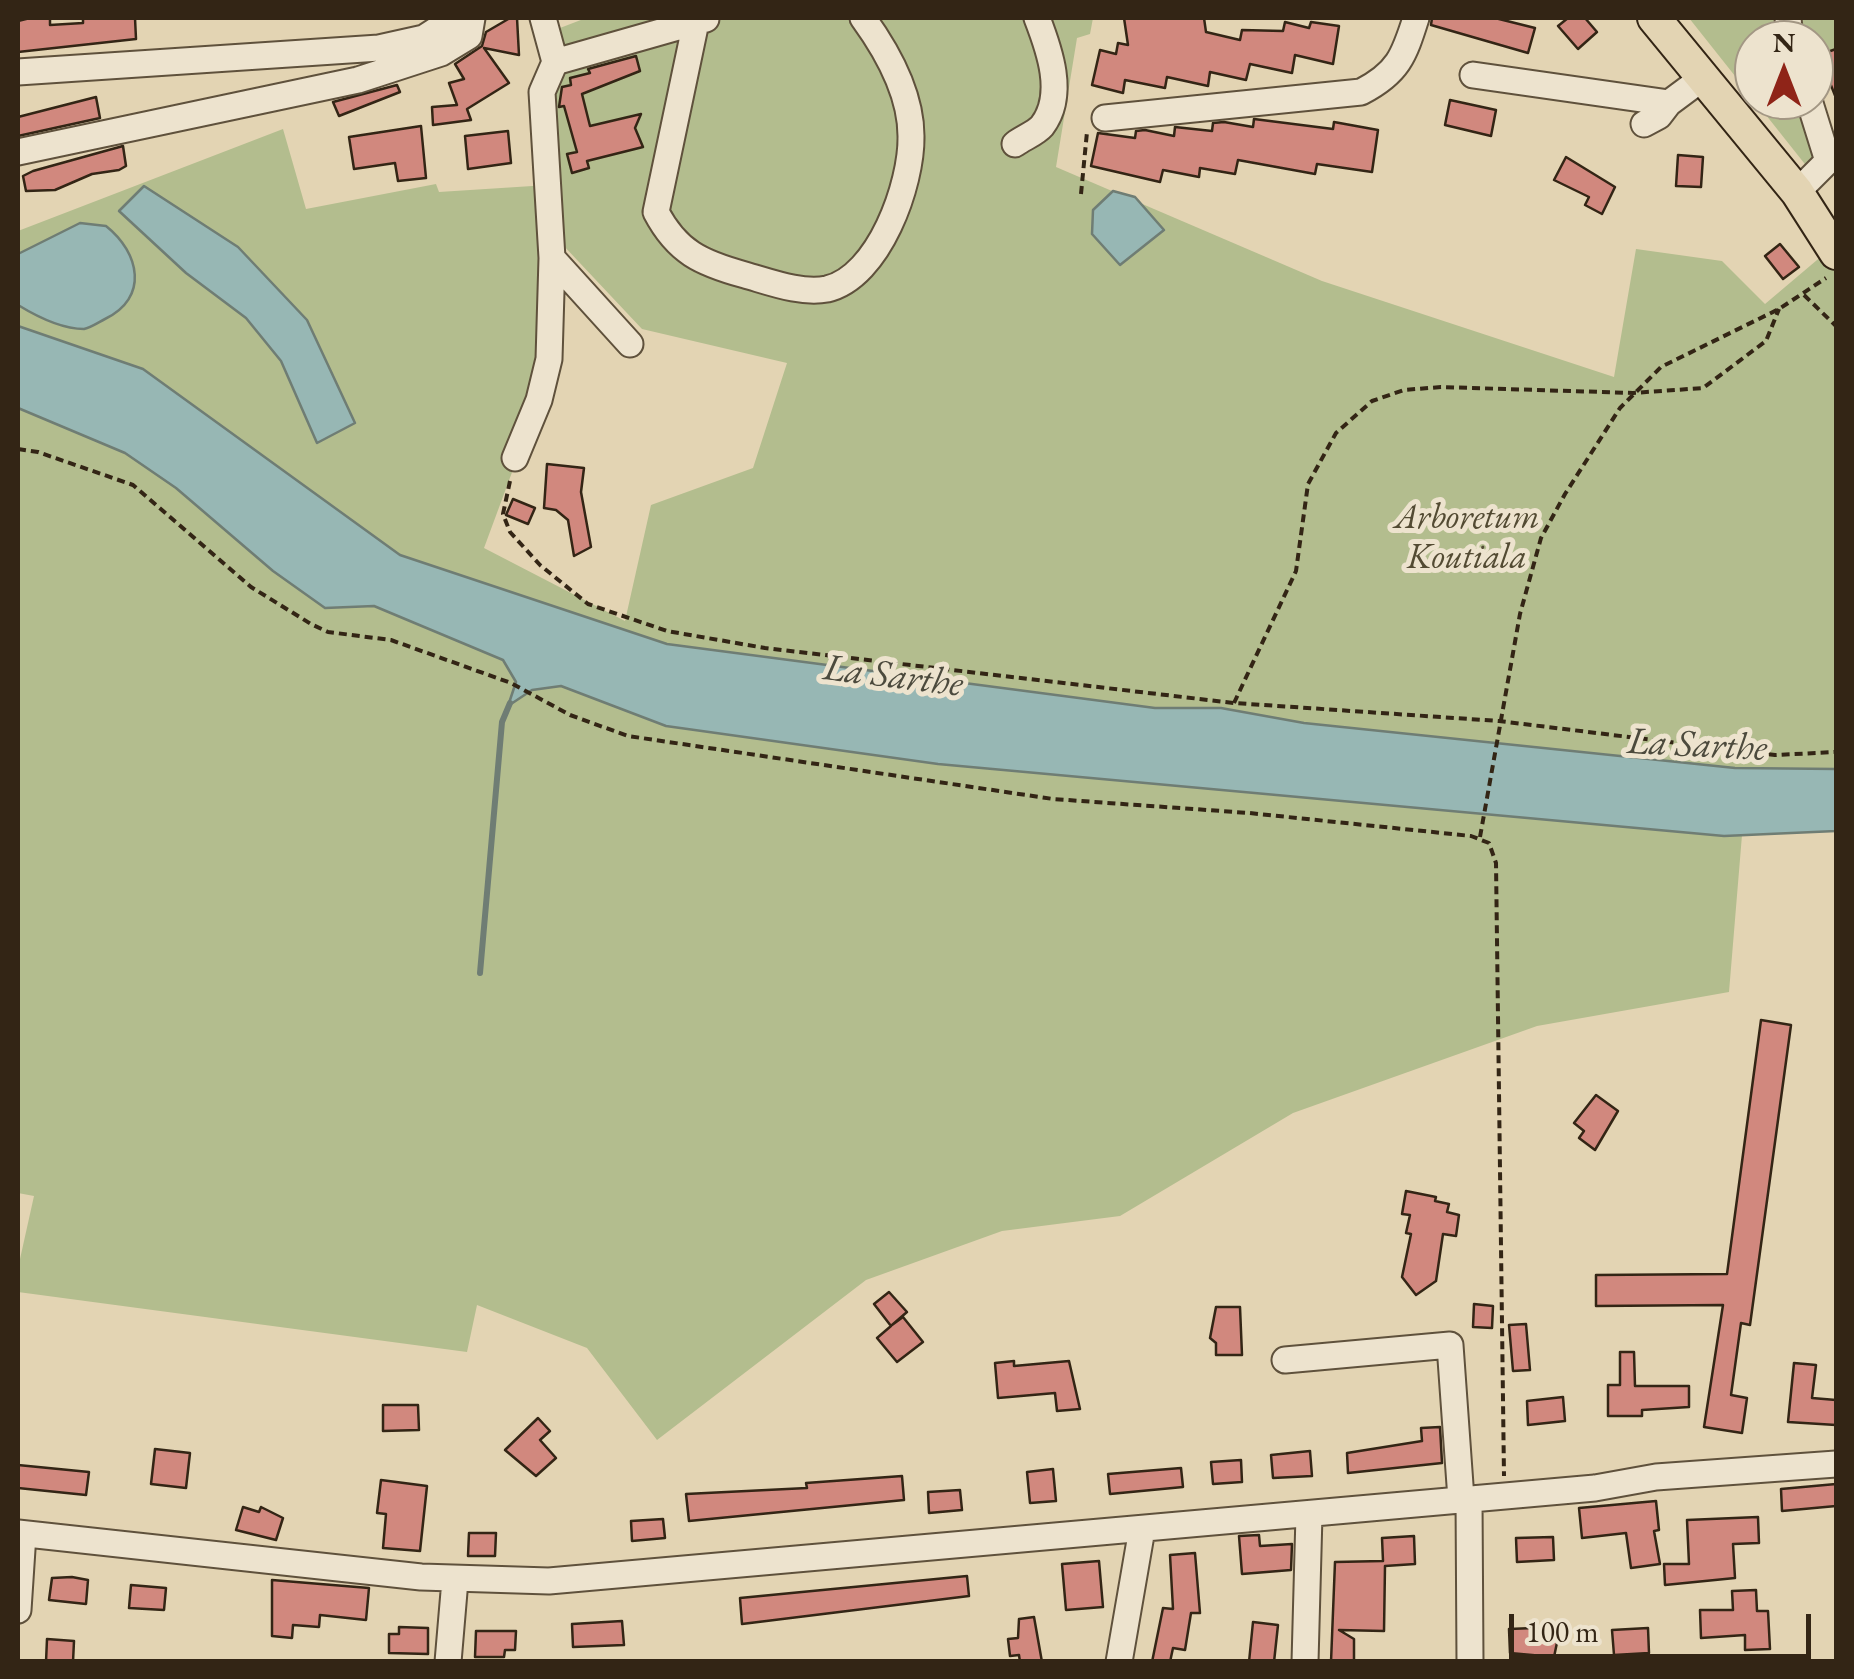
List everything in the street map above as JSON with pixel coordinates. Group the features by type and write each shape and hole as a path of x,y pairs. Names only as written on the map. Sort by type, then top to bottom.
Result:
{"main road":[{"path":"1654,18 1797,192 1835,263"},
{"path":"1797,192 1836,224"}],"street":[{"path":"18,72 379,48 424,38 455,18"},
{"path":"18,152 358,80 441,53 469,36 472,18"},
{"path":"516,458 539,400 549,359 552,258 542,92 555,62 543,18"},
{"path":"555,62 704,20 656,212 672,242 716,267 793,288 826,289 860,270 884,237 904,184 912,136 901,86 863,18"},
{"path":"1015,144 1041,126 1053,100 1051,53 1037,18"},
{"path":"1105,118 1361,92 1388,78 1405,51 1416,18"},
{"path":"1473,75 1669,103"},
{"path":"1644,124 1660,116 1669,103 1704,77"},
{"path":"1797,192 1828,161 1815,120"},
{"path":"552,258 630,344"},
{"path":"1285,1360 1450,1345 1465,1499 1470,1662"},
{"path":"18,1610 20,1533 456,1580 630,1576 1836,1464"},
{"path":"1305,1662 1309,1514"},
{"path":"1119,1662 1142,1528"},
{"path":"448,1662 456,1580"}],"path":[{"path":"1081,194 1084,138 1091,122 1105,118"},
{"path":"1480,837 1496,736 1540,538 1564,494 1633,393 1661,366 1804,295 1835,263"},
{"path":"1804,295 1836,326"},
{"path":"1234,703 1290,586 1308,484 1336,433 1372,401 1404,390 1442,387 1633,393 1703,388 1766,341 1779,309"},
{"path":"18,449 38,452 133,486 251,587 328,632 390,640 511,683 570,715 628,736 740,756 1052,799 1248,812 1480,837 1494,850 1496,864 1504,1481"},
{"path":"516,458 503,514 510,532 588,604 667,630 766,648 1234,703 1499,722 1775,755 1836,752"}],"green space":[{"name":"Arboretum Koutiala","path":"586,18 1093,18 1090,34 1077,38 1056,167 1322,281 1614,377 1636,249 1722,261 1765,304 1830,249 1836,257 1836,769 1735,768 1304,723 1221,709 1199,786 1742,835 1729,992 1537,1026 1293,1113 1120,1216 1002,1231 866,1280 657,1440 587,1348 477,1305 467,1352 18,1292 18,1268 34,1196 18,1193 18,231 283,129 306,209 436,184 439,192 548,185 538,402 484,548 625,621 651,505 753,468 787,363 642,329 562,244 547,33"},
{"path":"1689,18 1780,18 1734,20 1734,75"},
{"path":"1836,18 1836,49 1834,20 1796,20"},
{"path":"1770,120 1806,120 1818,152 1808,168"}],"water":[{"path":"144,186 238,247 307,320 355,423 317,443 281,361 246,318 186,273 119,211"},
{"path":"1113,191 1135,197 1164,230 1120,265 1092,234 1093,210"},
{"path":"80,223 106,226 118,237 135,275 134,287 119,310 84,329 58,324 18,305 18,254"},
{"name":"La Sarthe","path":"18,326 143,369 400,555 667,644 1155,708 1221,708 1304,723 1735,768 1836,769 1836,831 1724,836 938,764 666,726 561,686 532,690 508,706 516,682 503,660 374,606 325,608 273,571 176,488 125,453 18,408"}],"building":[{"path":"50,18 50,25 83,23 83,18 135,18 136,39 18,52 18,21"},
{"path":"517,18 519,55 484,48 509,83 467,109 471,120 433,125 432,107 457,105 449,83 464,79 455,64 482,46 486,32"},
{"path":"1124,18 1204,18 1206,32 1240,40 1242,30 1283,31 1285,22 1309,28 1311,22 1339,26 1333,64 1295,55 1292,73 1250,64 1246,80 1210,72 1208,86 1167,77 1165,88 1125,80 1123,93 1092,85 1100,50 1116,54 1118,43 1128,45"},
{"path":"1432,18 1495,18 1535,28 1528,53 1431,25"},
{"path":"1568,18 1585,18 1597,32 1578,49 1558,26"},
{"path":"1836,49 1836,98 1834,93"},
{"path":"636,56 640,71 582,94 590,126 641,114 635,128 643,147 587,161 589,168 572,173 567,154 577,152 564,106 559,107 562,87 571,85 570,78 590,73 588,69"},
{"path":"397,85 400,92 339,116 333,102"},
{"path":"96,97 100,118 18,136 18,117"},
{"path":"1450,100 1496,110 1491,136 1445,125"},
{"path":"1254,119 1333,129 1334,122 1378,130 1372,172 1317,164 1315,174 1238,160 1235,174 1200,168 1199,177 1163,170 1160,182 1091,166 1098,133 1135,138 1136,131 1145,130 1174,136 1175,127 1212,131 1213,123 1224,122 1253,127"},
{"path":"421,126 426,178 398,181 395,163 354,169 349,137"},
{"path":"508,131 511,163 468,169 465,136"},
{"path":"123,146 126,166 119,170 92,174 55,190 26,191 23,176 33,171"},
{"path":"1678,155 1703,157 1701,187 1676,186"},
{"path":"1566,157 1615,187 1602,214 1585,205 1589,197 1554,180"},
{"path":"1780,244 1799,267 1783,279 1765,256"},
{"path":"547,464 584,468 581,492 591,547 574,556 568,520 556,510 544,508"},
{"path":"513,499 535,508 528,524 506,515"},
{"path":"1761,1020 1791,1025 1750,1325 1741,1323 1731,1395 1747,1398 1742,1433 1704,1427 1723,1305 1596,1306 1596,1275 1727,1274"},
{"path":"1596,1095 1618,1111 1595,1150 1579,1138 1584,1131 1574,1123"},
{"path":"1406,1191 1436,1197 1435,1201 1449,1204 1447,1212 1459,1215 1456,1236 1443,1234 1436,1281 1416,1295 1402,1277 1411,1234 1406,1233 1410,1215 1402,1214"},
{"path":"889,1292 907,1312 892,1325 903,1317 923,1342 897,1362 877,1338 891,1326 874,1304"},
{"path":"1474,1304 1493,1306 1492,1328 1473,1327"},
{"path":"1216,1307 1240,1307 1242,1355 1216,1355 1216,1343 1210,1338"},
{"path":"1526,1324 1530,1370 1513,1371 1509,1325"},
{"path":"1620,1352 1634,1352 1635,1386 1689,1386 1689,1407 1642,1410 1642,1416 1608,1416 1608,1385 1620,1385"},
{"path":"1014,1361 1014,1366 1069,1361 1080,1409 1057,1411 1055,1393 998,1398 995,1363"},
{"path":"1794,1363 1816,1365 1812,1398 1836,1400 1836,1425 1788,1422"},
{"path":"1563,1397 1565,1421 1528,1425 1527,1401"},
{"path":"383,1405 418,1405 419,1430 383,1431"},
{"path":"538,1418 550,1431 540,1440 556,1458 536,1476 505,1450"},
{"path":"1440,1427 1442,1463 1348,1473 1347,1453 1422,1441 1421,1428"},
{"path":"155,1449 190,1453 186,1488 151,1484"},
{"path":"1310,1451 1312,1476 1273,1478 1271,1455"},
{"path":"1241,1460 1242,1482 1213,1484 1211,1462"},
{"path":"18,1465 89,1472 86,1495 18,1488"},
{"path":"1181,1468 1183,1487 1110,1494 1108,1474"},
{"path":"1053,1469 1056,1501 1030,1503 1027,1472"},
{"path":"902,1476 904,1500 689,1521 686,1494 807,1488 806,1483"},
{"path":"381,1480 427,1486 420,1551 383,1548 386,1514 377,1513"},
{"path":"1836,1484 1836,1506 1782,1511 1781,1489"},
{"path":"960,1490 962,1510 929,1513 928,1492"},
{"path":"1656,1501 1659,1530 1654,1531 1660,1564 1631,1568 1626,1533 1582,1538 1579,1508"},
{"path":"243,1507 259,1512 261,1507 283,1518 276,1540 236,1530"},
{"path":"1758,1517 1759,1543 1733,1544 1735,1578 1665,1585 1664,1564 1689,1564 1687,1520"},
{"path":"663,1519 665,1538 632,1541 631,1521"},
{"path":"469,1533 496,1533 495,1556 468,1556"},
{"path":"1259,1535 1260,1546 1292,1544 1291,1570 1242,1574 1239,1536"},
{"path":"1414,1536 1415,1564 1385,1566 1384,1631 1339,1630 1354,1639 1354,1662 1331,1662 1335,1562 1383,1561 1382,1538"},
{"path":"1553,1537 1554,1560 1517,1562 1516,1538"},
{"path":"1195,1553 1200,1613 1191,1613 1185,1650 1173,1648 1170,1662 1152,1662 1163,1608 1173,1609 1170,1555"},
{"path":"1099,1561 1103,1607 1066,1610 1062,1564"},
{"path":"967,1576 969,1596 742,1624 740,1598"},
{"path":"52,1578 88,1580 86,1604 49,1600"},
{"path":"272,1580 369,1588 366,1620 320,1615 319,1627 293,1625 292,1638 272,1636"},
{"path":"131,1585 166,1588 164,1610 129,1608"},
{"path":"1756,1590 1757,1611 1768,1611 1770,1649 1745,1650 1745,1635 1701,1638 1700,1610 1733,1610 1732,1591"},
{"path":"1034,1617 1042,1662 1020,1662 1019,1655 1010,1656 1008,1639 1018,1638 1019,1619"},
{"path":"622,1621 624,1645 573,1647 572,1624"},
{"path":"1253,1622 1278,1625 1274,1662 1249,1662"},
{"path":"399,1627 428,1628 428,1654 389,1653 389,1634 399,1634"},
{"path":"1648,1628 1649,1653 1614,1655 1612,1630"},
{"path":"1509,1629 1559,1633 1554,1657 1510,1653"},
{"path":"476,1631 516,1631 515,1650 505,1650 504,1657 475,1657"},
{"path":"47,1639 74,1641 73,1662 46,1662"}],"waterway":[{"path":"480,973 502,722 510,703"}]}
